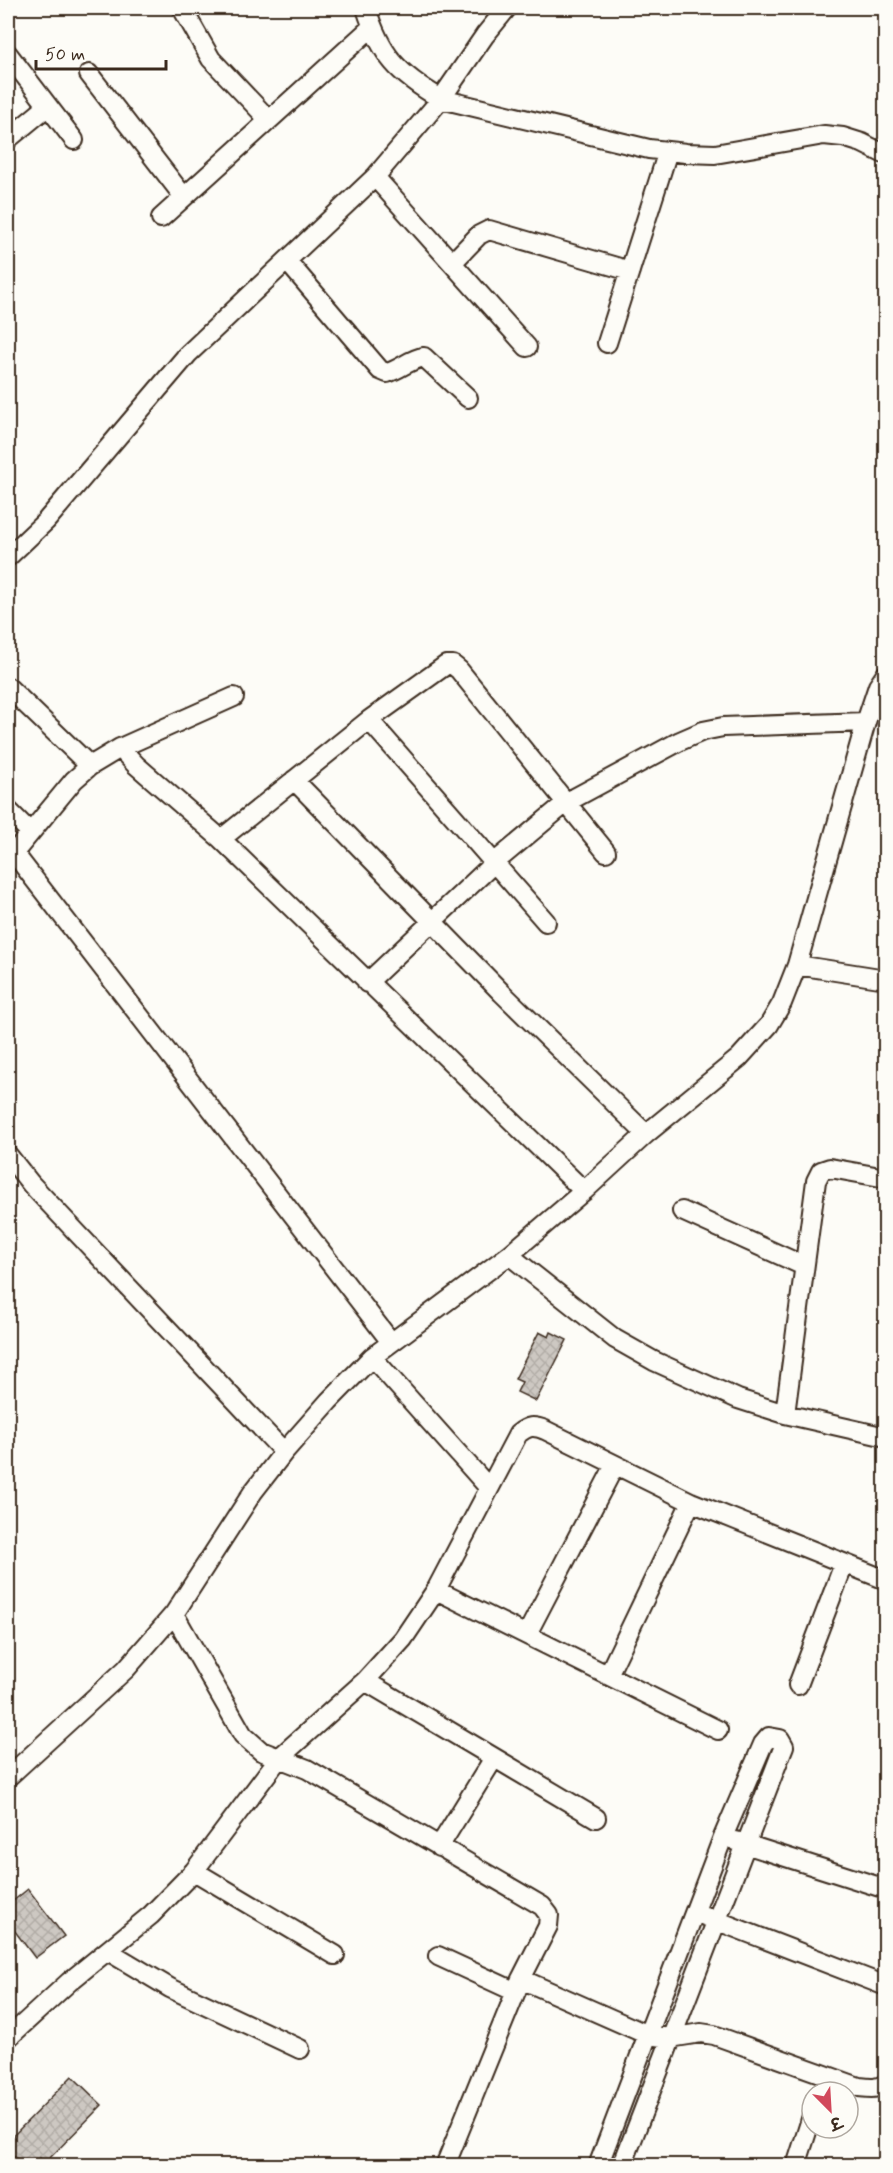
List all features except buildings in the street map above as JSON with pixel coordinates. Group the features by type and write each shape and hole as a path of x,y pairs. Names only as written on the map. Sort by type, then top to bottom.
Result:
{"street":[{"path":"182,8 211,59 269,120"},
{"path":"366,8 382,49 398,69 415,84 441,99 649,149 715,154 825,135 843,137 862,143 885,154"},
{"path":"8,556 46,521 188,354 375,177 441,99 485,34 507,8"},
{"path":"161,218 372,27"},
{"path":"8,54 74,140"},
{"path":"89,74 184,197"},
{"path":"8,139 48,106"},
{"path":"608,343 668,151"},
{"path":"375,177 527,347"},
{"path":"452,263 479,235 489,230 630,271"},
{"path":"287,261 380,370 387,373 414,358 424,357 468,398"},
{"path":"221,839 369,720 439,668 453,665 606,852"},
{"path":"8,1777 126,1669 174,1614 253,1492 284,1452 372,1357 509,1255 584,1191 645,1134 739,1058 769,1025 782,1003 797,964 866,722 878,686 885,674"},
{"path":"8,687 90,766"},
{"path":"234,697 120,748 90,766 74,780 29,831 11,856 391,1342"},
{"path":"369,720 546,922"},
{"path":"367,982 494,863 567,802 680,741 704,731 742,725 866,722"},
{"path":"120,748 136,765 221,839 584,1191"},
{"path":"294,780 431,922 645,1134"},
{"path":"8,810 29,831"},
{"path":"797,964 885,979"},
{"path":"8,1155 31,1184 284,1452"},
{"path":"785,1414 816,1181 821,1171 830,1168 885,1178"},
{"path":"682,1211 804,1266"},
{"path":"509,1255 615,1339 698,1382 738,1399 785,1414 885,1437"},
{"path":"372,1357 489,1488"},
{"path":"8,2038 151,1915 194,1870 279,1758 365,1681 403,1639 436,1590 518,1434 532,1426 545,1430 691,1502 885,1580"},
{"path":"527,1634 615,1465"},
{"path":"608,1675 691,1502"},
{"path":"798,1684 844,1564"},
{"path":"436,1590 718,1730"},
{"path":"174,1614 243,1735 261,1751 307,1769 546,1910 550,1919 548,1926 519,1986 445,2166"},
{"path":"365,1681 596,1818"},
{"path":"598,2166 723,1837 763,1744 769,1737 780,1739 784,1746 622,2166"},
{"path":"439,1847 494,1758"},
{"path":"723,1837 885,1889"},
{"path":"194,1870 335,1955"},
{"path":"695,1912 885,1986"},
{"path":"108,1951 170,1988 300,2049"},
{"path":"438,1956 648,2035 670,2038 701,2033 714,2035 815,2080"},
{"path":"860,2087 871,2089 883,2086 885,2083"},
{"path":"796,2166 804,2140"}]}
